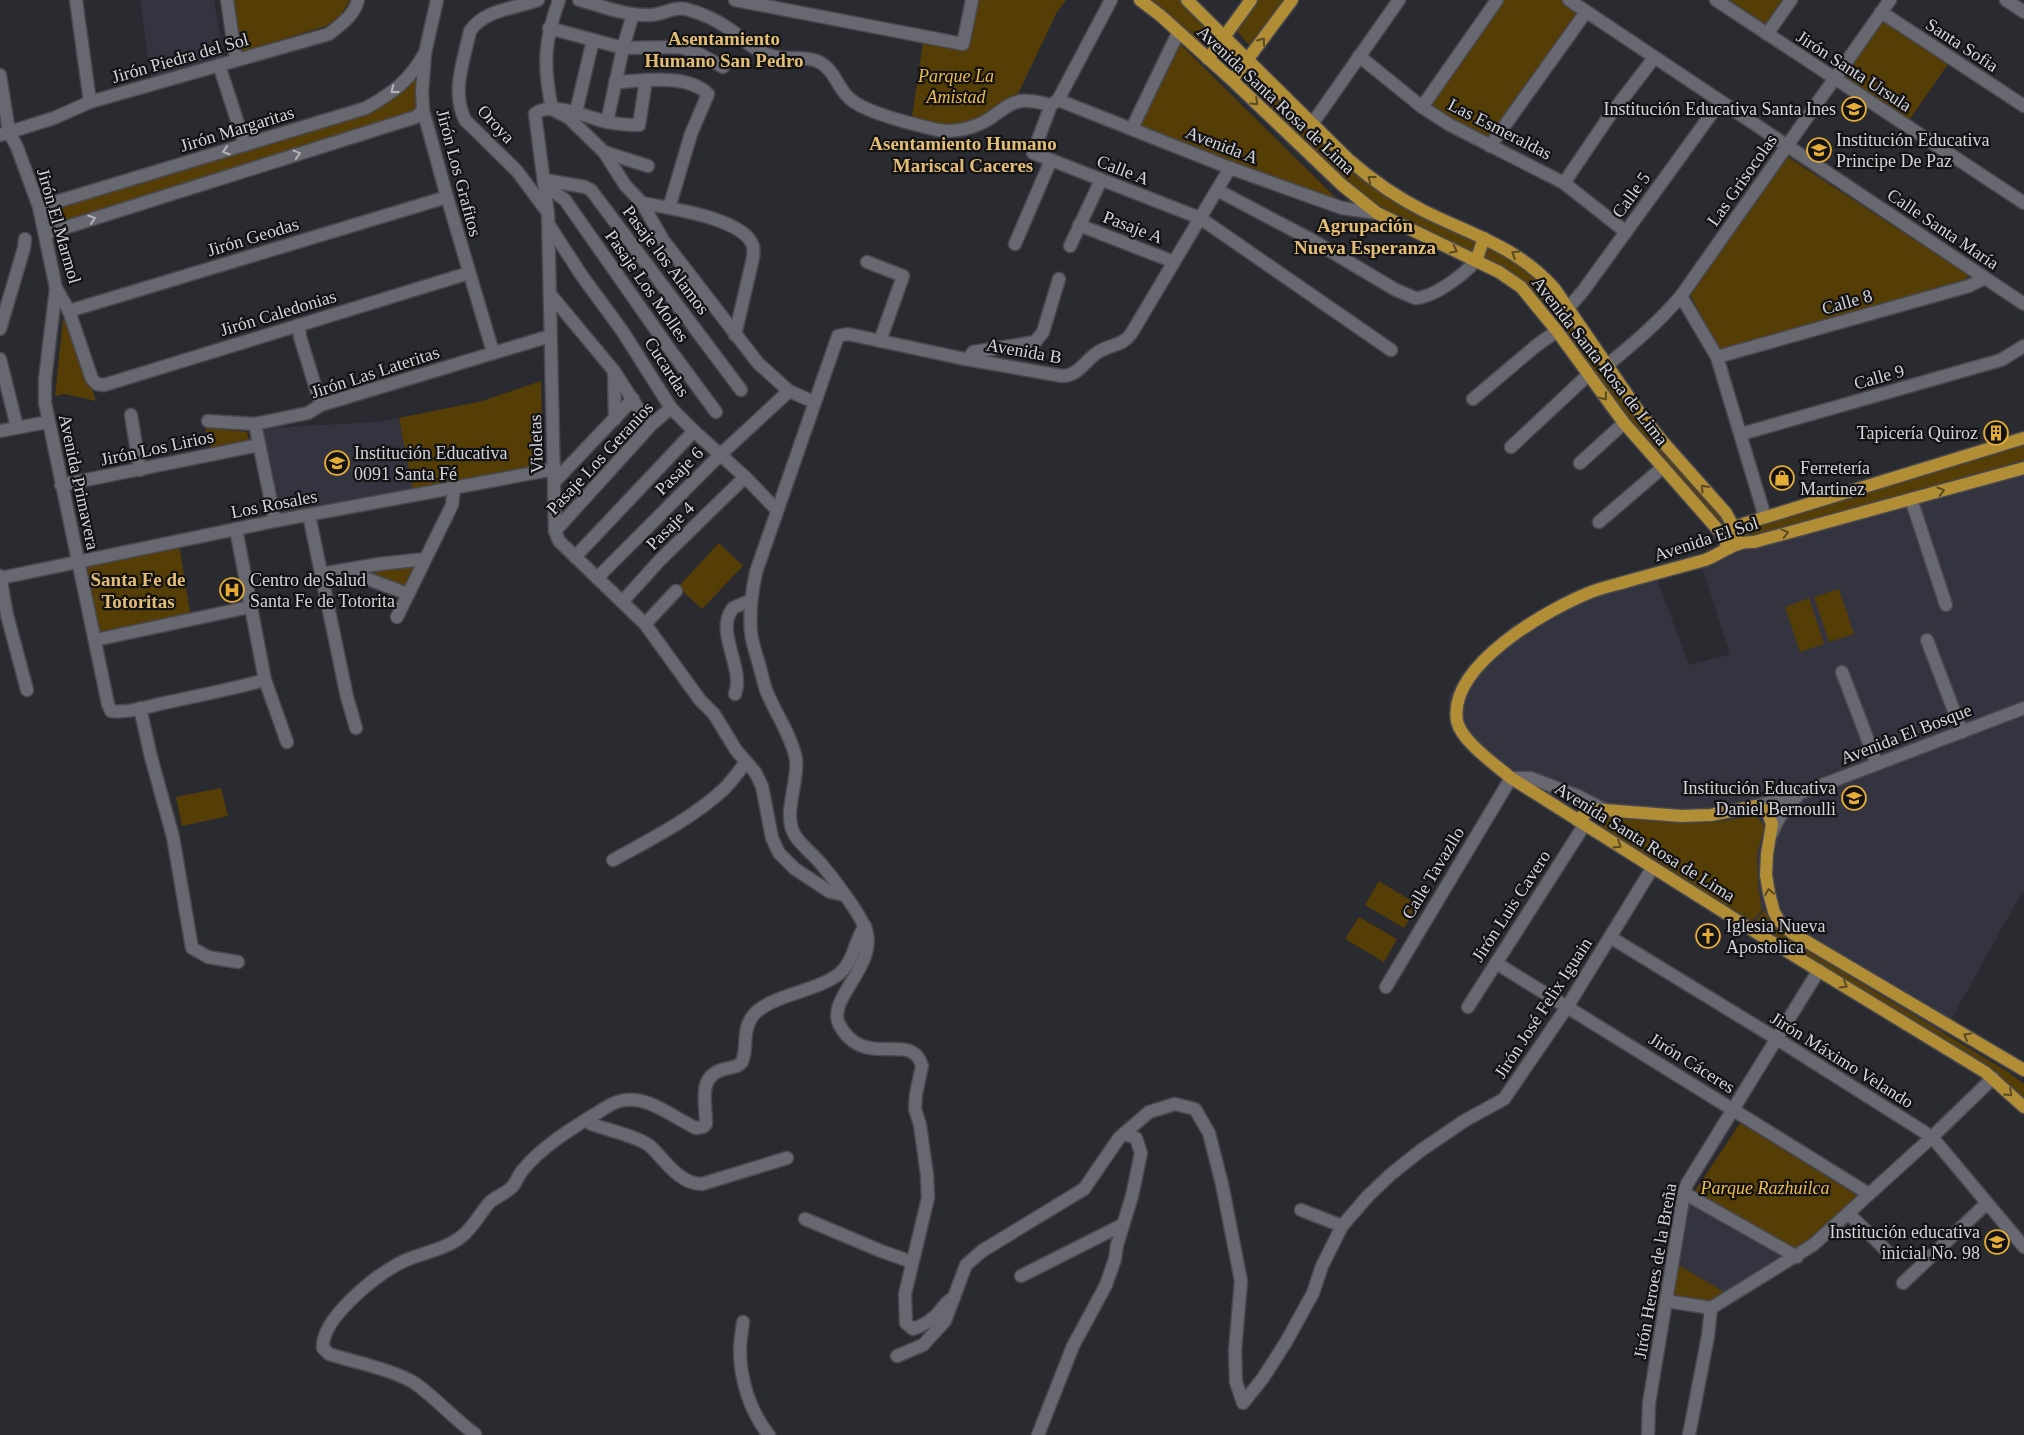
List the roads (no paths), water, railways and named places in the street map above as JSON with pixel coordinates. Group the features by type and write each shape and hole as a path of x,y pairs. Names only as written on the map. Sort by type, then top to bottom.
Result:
{"main road":[{"name":"Avenida Santa Rosa de Lima","path":"1140,0 1161,16 1232,80 1320,165 1377,213 1499,272 1521,287 1557,331 1624,423 1733,546"},
{"name":"Avenida Santa Rosa de Lima","path":"1188,0 1372,181 1424,211 1508,250 1538,271 1554,288 1606,366 1662,441 1739,525 1733,546"},
{"path":"1208,59 1252,0"},
{"path":"1232,80 1292,0"},
{"path":"1476,261 1484,238"},
{"name":"Avenida El Sol","path":"1720,532 2024,438"},
{"name":"Avenida El Sol","path":"1458,724 1456,707 1461,692 1488,656 1511,636 1532,622 1592,592 1716,556 1733,546 1754,542 2024,468"},
{"name":"Avenida Santa Rosa de Lima","path":"1458,724 1465,737 1511,778 1757,934 1819,970 1993,1078 2024,1108"},
{"path":"1756,806 1768,813 1772,824 1766,875 1774,912 1779,921 1792,933 2024,1070"},
{"name":"Avenida El Bosque","path":"1581,822 1590,810 1681,816 1711,814 1756,806"}],"street":[{"path":"76,0 90,102"},
{"path":"227,0 236,60"},
{"name":"Jirón Piedra del Sol","path":"4,134 54,118 90,102 329,34 346,21 356,7 358,0"},
{"name":"Jirón Los Grafitos","path":"437,0 425,53 422,92 423,110 446,197 493,352"},
{"name":"Oroya","path":"538,0 492,14 475,24 470,31 458,94 465,120 517,171 549,219"},
{"path":"552,109 546,77 545,59 549,28 559,0"},
{"path":"579,0 650,15 674,8 699,14 718,22 744,42 770,56 818,61 827,67 848,98 868,110 940,130 963,129 975,126 988,120 1004,107 1021,101 1054,103 1111,0"},
{"path":"736,0 963,44 972,0"},
{"path":"1312,124 1399,0"},
{"path":"1422,107 1498,0"},
{"name":"Calle Santa María","path":"1569,0 2024,304"},
{"name":"Jirón Santa Ursula","path":"1716,0 2024,202"},
{"path":"1767,34 1791,0"},
{"name":"Las Grisocolas","path":"1606,366 1646,333 1681,296 1890,0"},
{"path":"2006,0 2024,12"},
{"path":"607,122 623,48 619,7"},
{"path":"1490,146 1586,12"},
{"name":"Santa Sofia","path":"1882,12 2024,106"},
{"path":"549,28 623,48 680,47 696,52 723,67"},
{"path":"1132,128 1178,33"},
{"path":"576,112 593,40"},
{"name":"Jirón Margaritas","path":"39,207 366,108 403,83 415,71 425,53"},
{"name":"Las Esmeraldas","path":"1359,56 1422,107 1450,125 1564,183 1626,232"},
{"path":"1564,183 1608,118 1654,58"},
{"path":"219,65 245,145"},
{"name":"Jirón El Marmol","path":"0,75 4,134 17,147 39,207 56,288 69,311 92,379 97,384"},
{"path":"552,109 576,112 607,122 639,125 646,80"},
{"path":"615,82 646,80 682,82 699,86 708,94 691,134 669,208"},
{"name":"Calle 5","path":"1568,308 1583,292 1720,102"},
{"name":"Avenida A","path":"1054,103 1132,128 1230,168 1342,208 1377,213"},
{"name":"Calle A","path":"1054,103 1034,153 1200,218 1391,350"},
{"path":"552,109 569,118 604,152 625,185 642,204 663,240 758,363 789,391 814,402 759,559 751,600 751,633 767,694 790,739 795,755 796,771 790,808 795,836 823,866 865,926 868,942 865,960 839,1004 837,1019 846,1035 858,1045 871,1049 907,1049 916,1054 922,1066 915,1109 920,1125 928,1192 905,1294 905,1320 907,1326 913,1329 924,1325 937,1315 950,1299 954,1298"},
{"name":"Violetas","path":"552,109 536,113 549,219 555,532"},
{"path":"45,234 416,117 423,110"},
{"path":"604,152 648,166"},
{"path":"1015,244 1050,160"},
{"name":"Avenida B","path":"814,402 838,336 848,334 1062,376 1075,373 1098,352 1120,344 1128,338 1230,168"},
{"path":"1070,246 1101,180"},
{"name":"Pasaje los Alamos","path":"545,182 584,187 591,190 741,390"},
{"name":"Pasaje Los Molles","path":"545,182 565,200 716,412"},
{"path":"1217,190 1310,239 1396,290 1415,298 1440,289 1465,273 1476,261"},
{"name":"Jirón Geodas","path":"69,311 446,197"},
{"path":"642,204 669,208 732,225 744,234 753,246 753,258 735,335"},
{"name":"Cucardas","path":"549,219 582,276 623,332 671,408 694,432 745,477 776,510"},
{"name":"Pasaje A","path":"1079,225 1174,262"},
{"path":"0,329 25,239"},
{"path":"867,262 903,276 880,341"},
{"name":"Jirón Caledonias","path":"97,384 104,385 469,273"},
{"name":"Calle 8","path":"1717,357 1969,286 1985,278"},
{"path":"969,359 973,352 1036,342 1043,332 1059,279"},
{"name":"Avenida Primavera","path":"56,288 45,379 45,403 48,422 108,704 111,711 120,712 140,708"},
{"path":"550,294 614,371 645,419"},
{"path":"1681,296 1717,357 1766,517"},
{"path":"299,325 300,337 321,405"},
{"path":"1473,399 1537,345 1557,331"},
{"name":"Jirón Las Lateritas","path":"208,421 255,424 308,413 321,405 550,336"},
{"name":"Calle 9","path":"1741,434 2001,360 2024,346"},
{"path":"0,359 4,386 17,427"},
{"path":"614,371 615,419"},
{"path":"1510,447 1588,375"},
{"name":"Pasaje 6","path":"597,578 720,454 789,391"},
{"path":"555,475 615,419 632,400"},
{"name":"Pasaje Los Geranios","path":"555,532 652,424 671,408"},
{"path":"131,415 140,470"},
{"path":"0,431 48,422"},
{"path":"1580,463 1624,423"},
{"path":"255,424 275,521"},
{"path":"575,557 694,432"},
{"name":"Jirón Los Lirios","path":"61,486 259,445"},
{"path":"1599,522 1662,468"},
{"name":"Los Rosales","path":"0,577 275,521 454,488 555,475"},
{"name":"Pasaje 4","path":"622,602 660,560 745,477"},
{"path":"396,617 452,505 454,488"},
{"path":"1912,499 1946,605"},
{"path":"309,515 356,728"},
{"path":"236,530 265,680 287,742"},
{"path":"555,532 559,541 645,624 700,700 714,714 736,750 755,772 762,786 772,838 780,853 795,868 830,892 844,895"},
{"path":"321,574 379,564 425,559"},
{"path":"344,570 408,594"},
{"path":"0,577 4,616 27,690"},
{"path":"645,624 676,590"},
{"path":"736,694 737,681 726,621 733,608 751,600"},
{"path":"95,640 250,607"},
{"path":"1927,640 1962,732"},
{"path":"1842,672 1878,764"},
{"path":"238,962 208,956 192,948 173,837 140,708 265,680"},
{"name":"Avenida El Bosque","path":"1756,806 1801,793 2024,708"},
{"path":"613,860 675,824 707,802 724,789 746,762"},
{"name":"Avenida El Bosque","path":"1511,778 1531,778 1578,796 1605,810"},
{"name":"Calle Tavazllo","path":"1386,987 1511,778"},
{"name":"Avenida El Bosque","path":"1772,833 1778,818 1788,803 1801,793"},
{"name":"Jirón Luis Cavero","path":"1468,1007 1581,822"},
{"name":"Jirón José Felix Iguain","path":"1124,1134 1149,1112 1175,1104 1195,1110 1209,1132 1222,1184 1241,1282 1235,1366 1236,1382 1243,1403 1264,1378 1286,1342 1313,1293 1322,1266 1342,1226 1368,1196 1413,1157 1464,1121 1504,1099 1568,1007 1653,867"},
{"path":"475,1434 460,1424 416,1384 401,1376 329,1354 323,1348 322,1340 339,1312 355,1296 398,1264 460,1238 469,1230 488,1204 512,1187 522,1171 536,1157 566,1132 616,1102 635,1099 648,1102 696,1128 703,1127 706,1124 705,1089 708,1080 714,1073 736,1066 742,1062 747,1027 752,1017 764,1006 828,981 839,974 852,958 865,926"},
{"name":"Jirón Máximo Velando","path":"1610,937 1932,1137 2024,1247"},
{"name":"Jirón Cáceres","path":"1496,963 1869,1194"},
{"name":"Jirón Heroes de la Breña","path":"1648,1435 1649,1403 1684,1194 1694,1170 1734,1109 1819,970"},
{"path":"1666,1301 1711,1308 1797,1257 1849,1214 1993,1078"},
{"path":"587,1120 591,1124 645,1143 680,1177 693,1184 702,1184 787,1158"},
{"path":"897,1356 923,1345 945,1321 966,1265 982,1251 1084,1189 1119,1138 1124,1134 1136,1138 1141,1153 1132,1196 1122,1225 1115,1259 1106,1285 1073,1346 1038,1435"},
{"path":"1684,1194 1797,1257"},
{"path":"1903,1284 1987,1203"},
{"path":"1301,1210 1342,1226"},
{"path":"1849,1214 1891,1256"},
{"path":"804,1219 912,1262"},
{"path":"1021,1276 1122,1225"},
{"path":"1689,1435 1708,1336 1711,1308"},
{"path":"743,1322 740,1350 745,1387 761,1425 769,1435"}],"place":[{"name":"Institución Educativa Santa Ines","path":"1854,109"},
{"name":"Institución Educativa Principe De Paz","path":"1819,150"},
{"name":"Tapicería Quiroz","path":"1996,433"},
{"name":"Institución Educativa 0091 Santa Fé","path":"337,463"},
{"name":"Ferretería Martinez","path":"1782,478"},
{"name":"Centro de Salud Santa Fe de Totorita","path":"232,590"},
{"name":"Institución Educativa Daniel Bernoulli","path":"1854,798"},
{"name":"Iglesia Nueva Apostolica","path":"1708,936"},
{"name":"Institución educativa inicial No. 98","path":"1997,1242"}],"district":[{"name":"Asentamiento Humano San Pedro","path":"724,49"},
{"name":"Asentamiento Humano Mariscal Caceres","path":"963,154"},
{"name":"Agrupación Nueva Esperanza","path":"1365,236"},
{"name":"Santa Fe de Totoritas","path":"138,590"}],"park label":[{"name":"Parque La Amistad","path":"956,86"},
{"name":"Parque Razhuilca","path":"1765,1188"}]}
